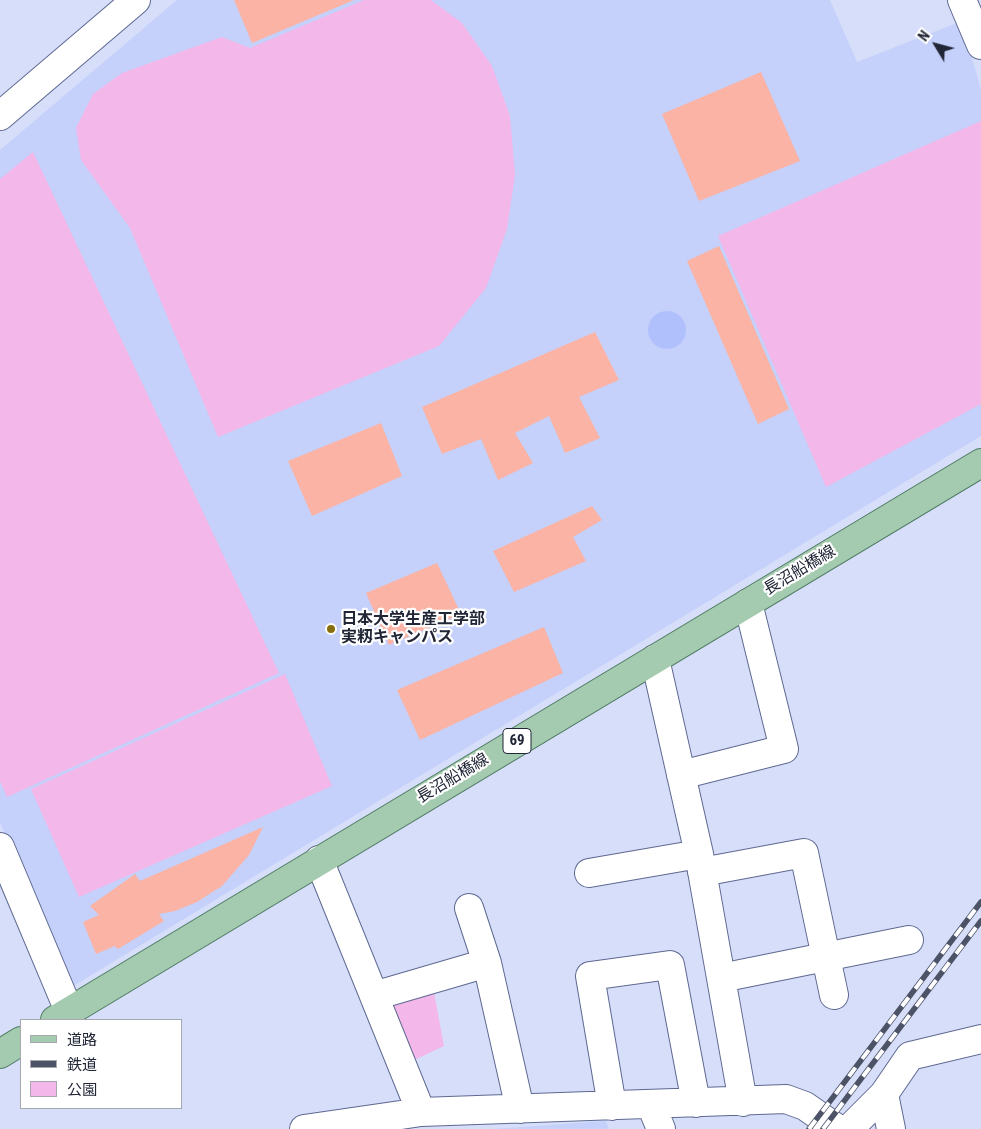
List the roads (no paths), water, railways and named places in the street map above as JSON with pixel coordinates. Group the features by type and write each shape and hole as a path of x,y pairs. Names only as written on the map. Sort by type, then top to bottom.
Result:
{"main road":[{"name":"長沼船橋線","path":"62,1016 981,462"},
{"path":"0,1054 20,1042"}],"street":[{"path":"0,116 136,0"},
{"path":"962,0 981,45"},
{"path":"681,775 784,749 748,603"},
{"path":"655,658 700,863 742,1102"},
{"path":"0,847 8,891 62,1016"},
{"path":"589,873 804,853 834,996"},
{"path":"319,860 421,1112"},
{"path":"469,908 487,963 520,1109"},
{"path":"721,978 909,940"},
{"path":"374,996 487,963"},
{"path":"612,1106 590,976 670,965 696,1103"},
{"path":"849,1129 884,1094 910,1056 981,1039"},
{"path":"884,1094 891,1129"},
{"path":"304,1129 421,1112 612,1106 656,1117 696,1103 786,1099 805,1106 838,1129"}],"railway":[{"path":"809,1129 981,902"},
{"path":"823,1129 981,921"}],"place":[{"name":"日本大学生産工学部 実籾キャンパス","path":"331,629"}]}
